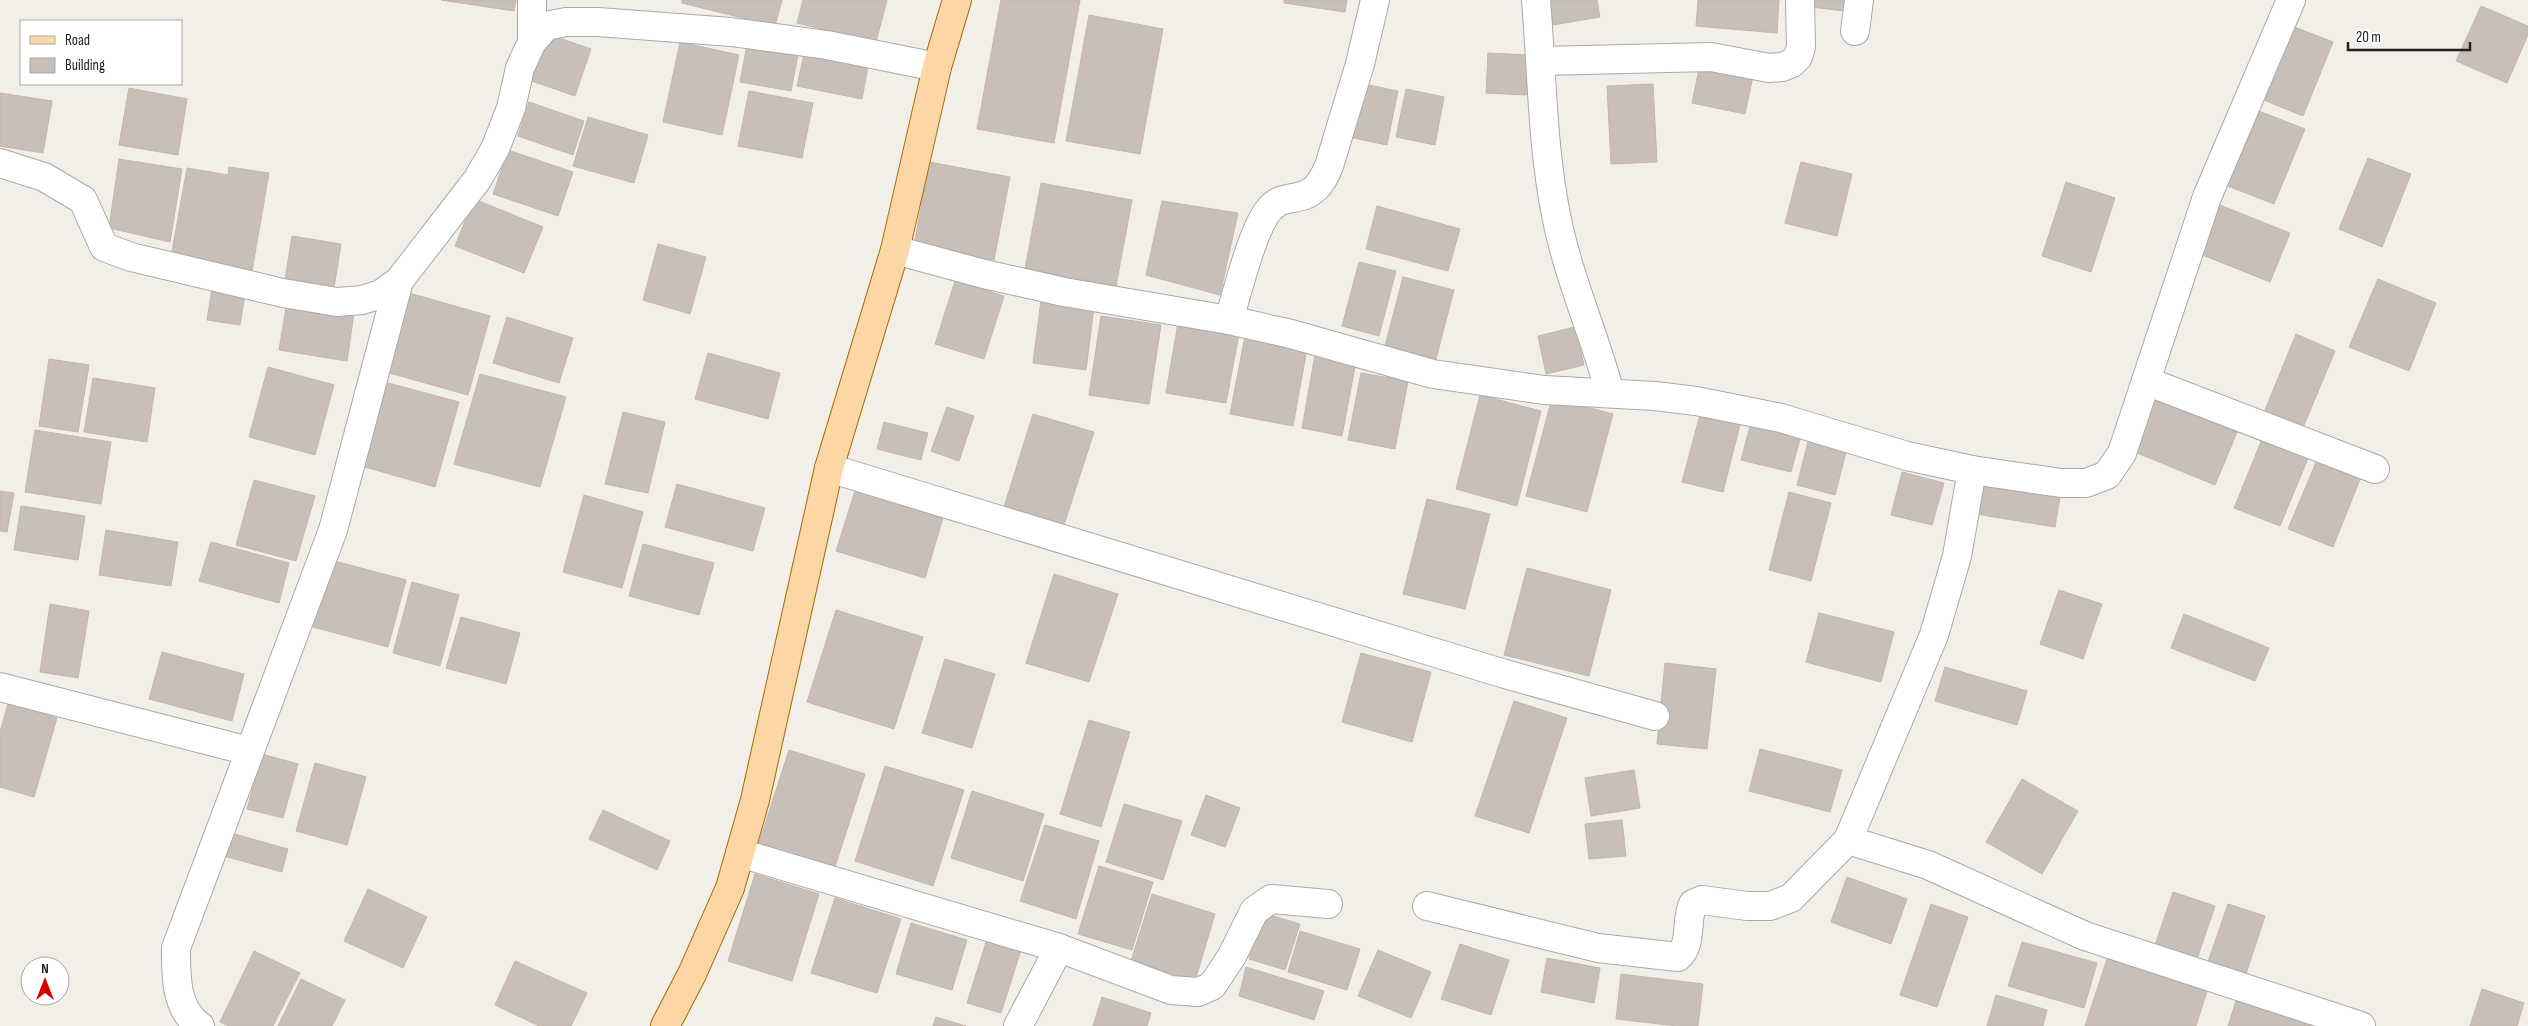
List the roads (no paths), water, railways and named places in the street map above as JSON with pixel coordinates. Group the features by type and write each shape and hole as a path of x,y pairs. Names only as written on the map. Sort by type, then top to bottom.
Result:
{"main road":[{"path":"666,1026 692,974 726,896 740,853 755,800 830,468 895,250 937,68 957,0"}],"street":[{"path":"532,0 532,42"},
{"path":"1228,320 1260,226 1268,211 1278,201 1311,193 1322,181 1329,166 1360,64 1375,0"},
{"path":"1536,0 1547,160 1556,214 1566,258 1584,315 1599,349 1610,393"},
{"path":"1541,61 1711,57 1768,68 1782,68 1792,63 1798,57 1801,46 1800,0"},
{"path":"1855,31 1859,0"},
{"path":"895,250 984,274 1064,292 1228,320 1292,334 1433,374 1544,390 1610,393 1696,401 1781,418 1907,456 1972,470 2061,483 2086,483 2107,475 2122,453 2207,197 2291,0"},
{"path":"0,163 44,177 83,200 104,247 131,257 282,293 337,302 362,300 381,294 399,281 477,180 495,149 511,108 520,68 532,42 546,26 566,22 657,26 731,32 827,45 937,68"},
{"path":"200,1026 181,1001 176,979 176,948 248,751 333,530 399,281"},
{"path":"2146,381 2375,469"},
{"path":"830,468 1439,654 1655,716"},
{"path":"1427,906 1598,948 1678,957 1687,944 1689,912 1693,904 1702,900 1746,906 1770,906 1791,898 1848,840 1934,635 1957,556 1972,470"},
{"path":"0,688 248,751"},
{"path":"1848,840 1928,865 2084,936 2361,1026"},
{"path":"740,853 1059,948 1171,990 1198,992 1212,986 1222,973 1254,910 1271,899 1328,904"},
{"path":"1018,1026 1059,948"}]}
